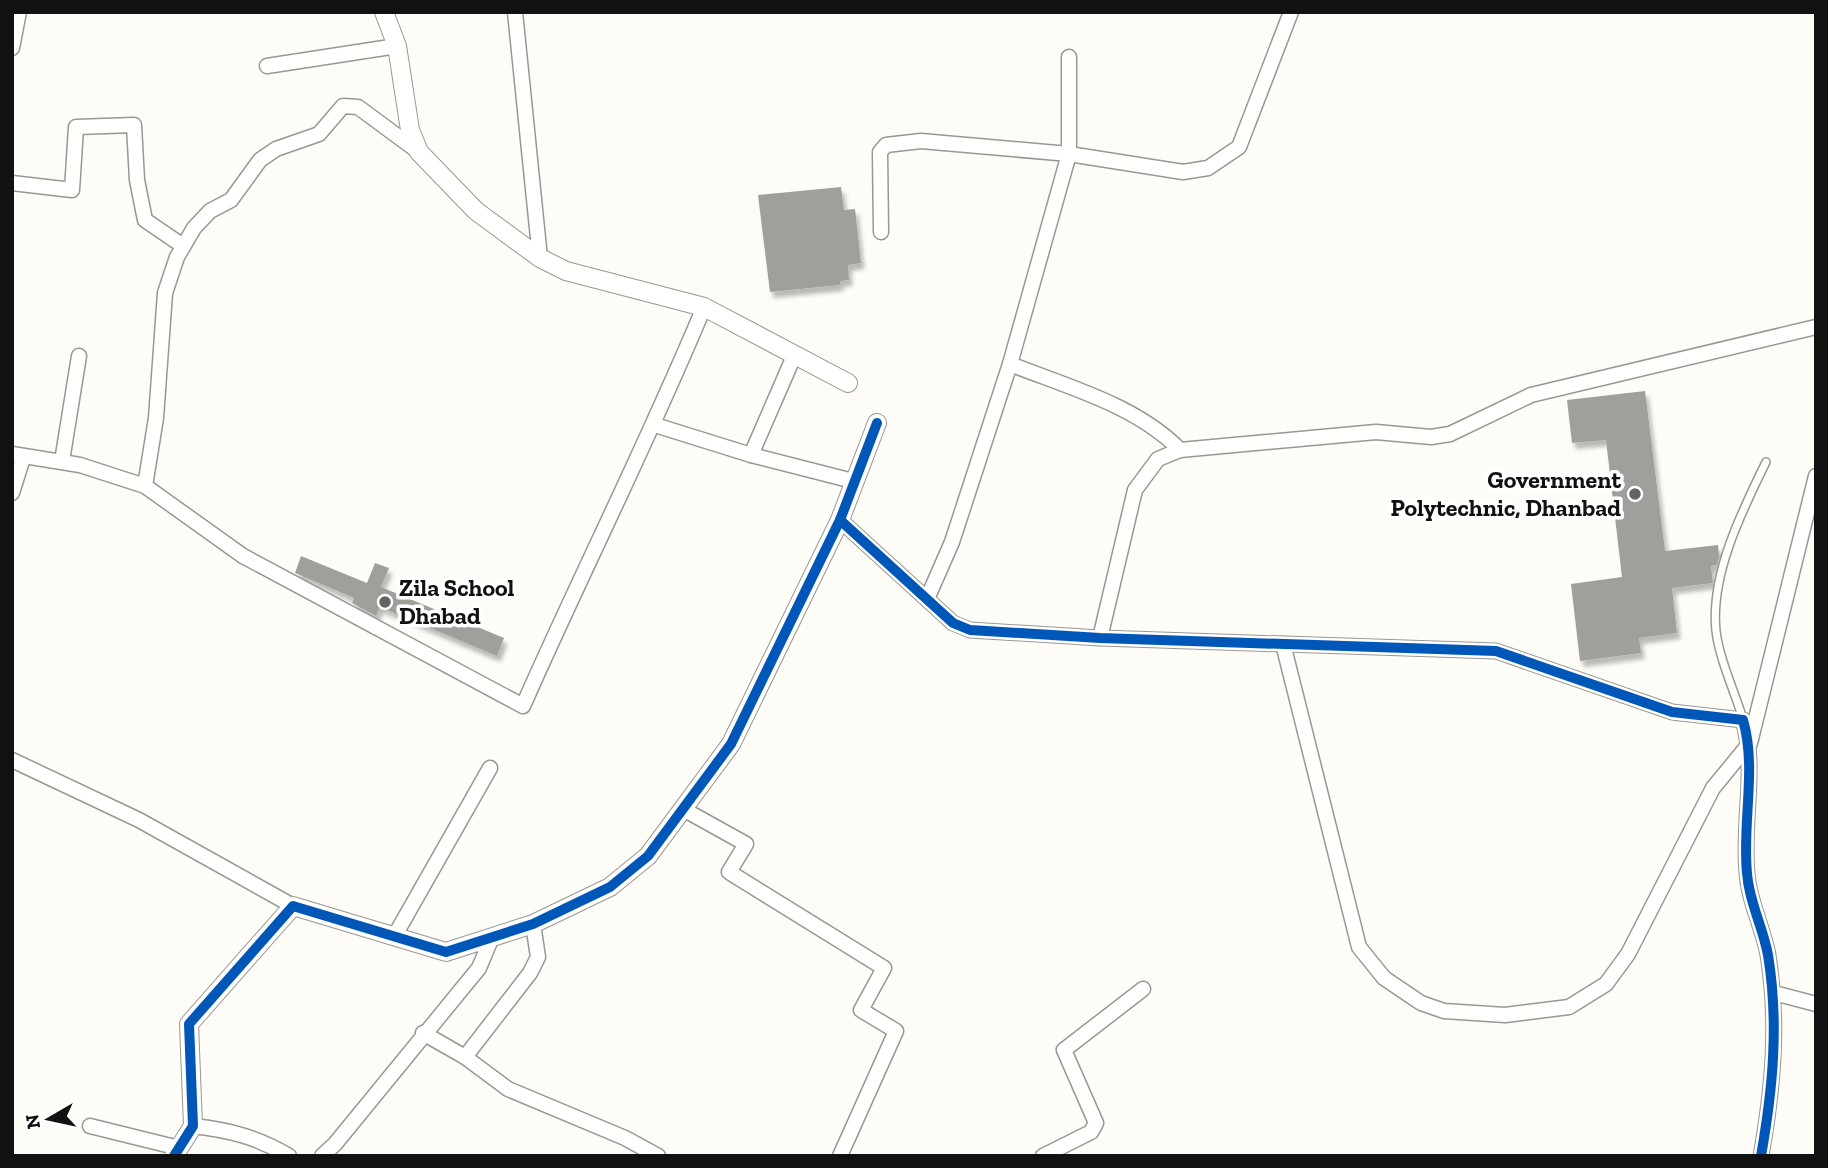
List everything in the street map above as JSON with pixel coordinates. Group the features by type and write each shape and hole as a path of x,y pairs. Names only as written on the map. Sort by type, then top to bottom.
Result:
{"street":[{"path":"12,48 19,12"},
{"path":"384,12 397,46 410,130 419,152"},
{"path":"515,12 540,258"},
{"path":"881,232 880,152 886,145 921,141 1069,154 1183,172 1208,168 1225,159 1239,147 1291,12"},
{"path":"267,66 397,46"},
{"path":"927,599 952,542 1010,364 1069,154 1069,57"},
{"path":"145,486 156,418 165,293 183,246 194,228 210,211 231,200 260,160 276,149 319,134 343,106 358,107 419,152 475,211 540,258 598,282 704,307 849,383"},
{"path":"12,183 72,190 76,127 134,125 137,180 145,220 183,246"},
{"path":"12,494 18,456 62,461 145,486 243,556 523,706 587,562 655,425 704,307"},
{"path":"1100,638 1135,490 1158,459 1180,450 1376,432 1441,435 1469,426 1498,409 1531,395 1816,327"},
{"path":"62,461 79,356"},
{"path":"751,456 794,356"},
{"path":"1010,364 1115,405 1163,432 1180,450"},
{"path":"12,760 139,820 292,906 446,952 533,924 610,887 648,856 731,744 840,520 877,424"},
{"path":"655,425 751,456 853,481"},
{"path":"1761,1156 1776,1041 1774,993 1767,950 1752,906 1747,873 1745,827 1750,743 1816,475"},
{"path":"840,520 953,624 970,630 1100,638 1496,652 1672,712 1743,720 1750,743"},
{"path":"1283,644 1359,947 1384,978 1421,1003 1444,1011 1505,1015 1569,1007 1606,984 1629,954 1713,788 1750,743"},
{"path":"394,937 490,768"},
{"path":"683,809 746,844 729,872 884,968 861,1010 896,1031 840,1156"},
{"path":"90,1126 176,1152 193,1126 189,1024 292,906"},
{"path":"465,1057 530,973 538,957 533,924"},
{"path":"322,1156 335,1144 423,1033 479,968 492,937"},
{"path":"1043,1156 1091,1132 1096,1123 1066,1060 1066,1046 1143,989"},
{"path":"1774,993 1816,1004"},
{"path":"423,1033 465,1057 508,1089 658,1156"},
{"path":"193,1126 234,1131 264,1141 289,1156"}],"lane":[{"path":"1743,720 1716,632 1718,597 1735,524 1766,462"}],"building":[{"path":"841,187 844,210 855,209 861,263 848,265 849,280 840,281 840,285 770,292 758,195"},
{"name":"Government Polytechnic, Dhanbad","path":"1645,391 1665,551 1718,545 1717,565 1711,566 1713,583 1672,588 1677,633 1639,638 1641,653 1580,661 1571,584 1622,577 1606,440 1572,443 1567,400"},
{"name":"Zila School Dhabad","path":"301,556 367,583 375,563 389,568 381,587 504,638 497,656 380,607 376,616 352,603 354,598 295,573"}],"cycle path":[{"path":"174,1156 193,1126 189,1024 293,906 446,952 533,924 610,887 648,856 731,744 840,520 877,423"},
{"path":"840,520 953,623 970,630 1100,638 1496,651 1672,712 1743,720 1749,757 1747,873 1750,894 1768,955 1773,1006 1773,1056 1761,1156"}],"place":[{"name":"Government Polytechnic, Dhanbad","path":"1635,494"},
{"name":"Zila School Dhabad","path":"385,602"}]}
